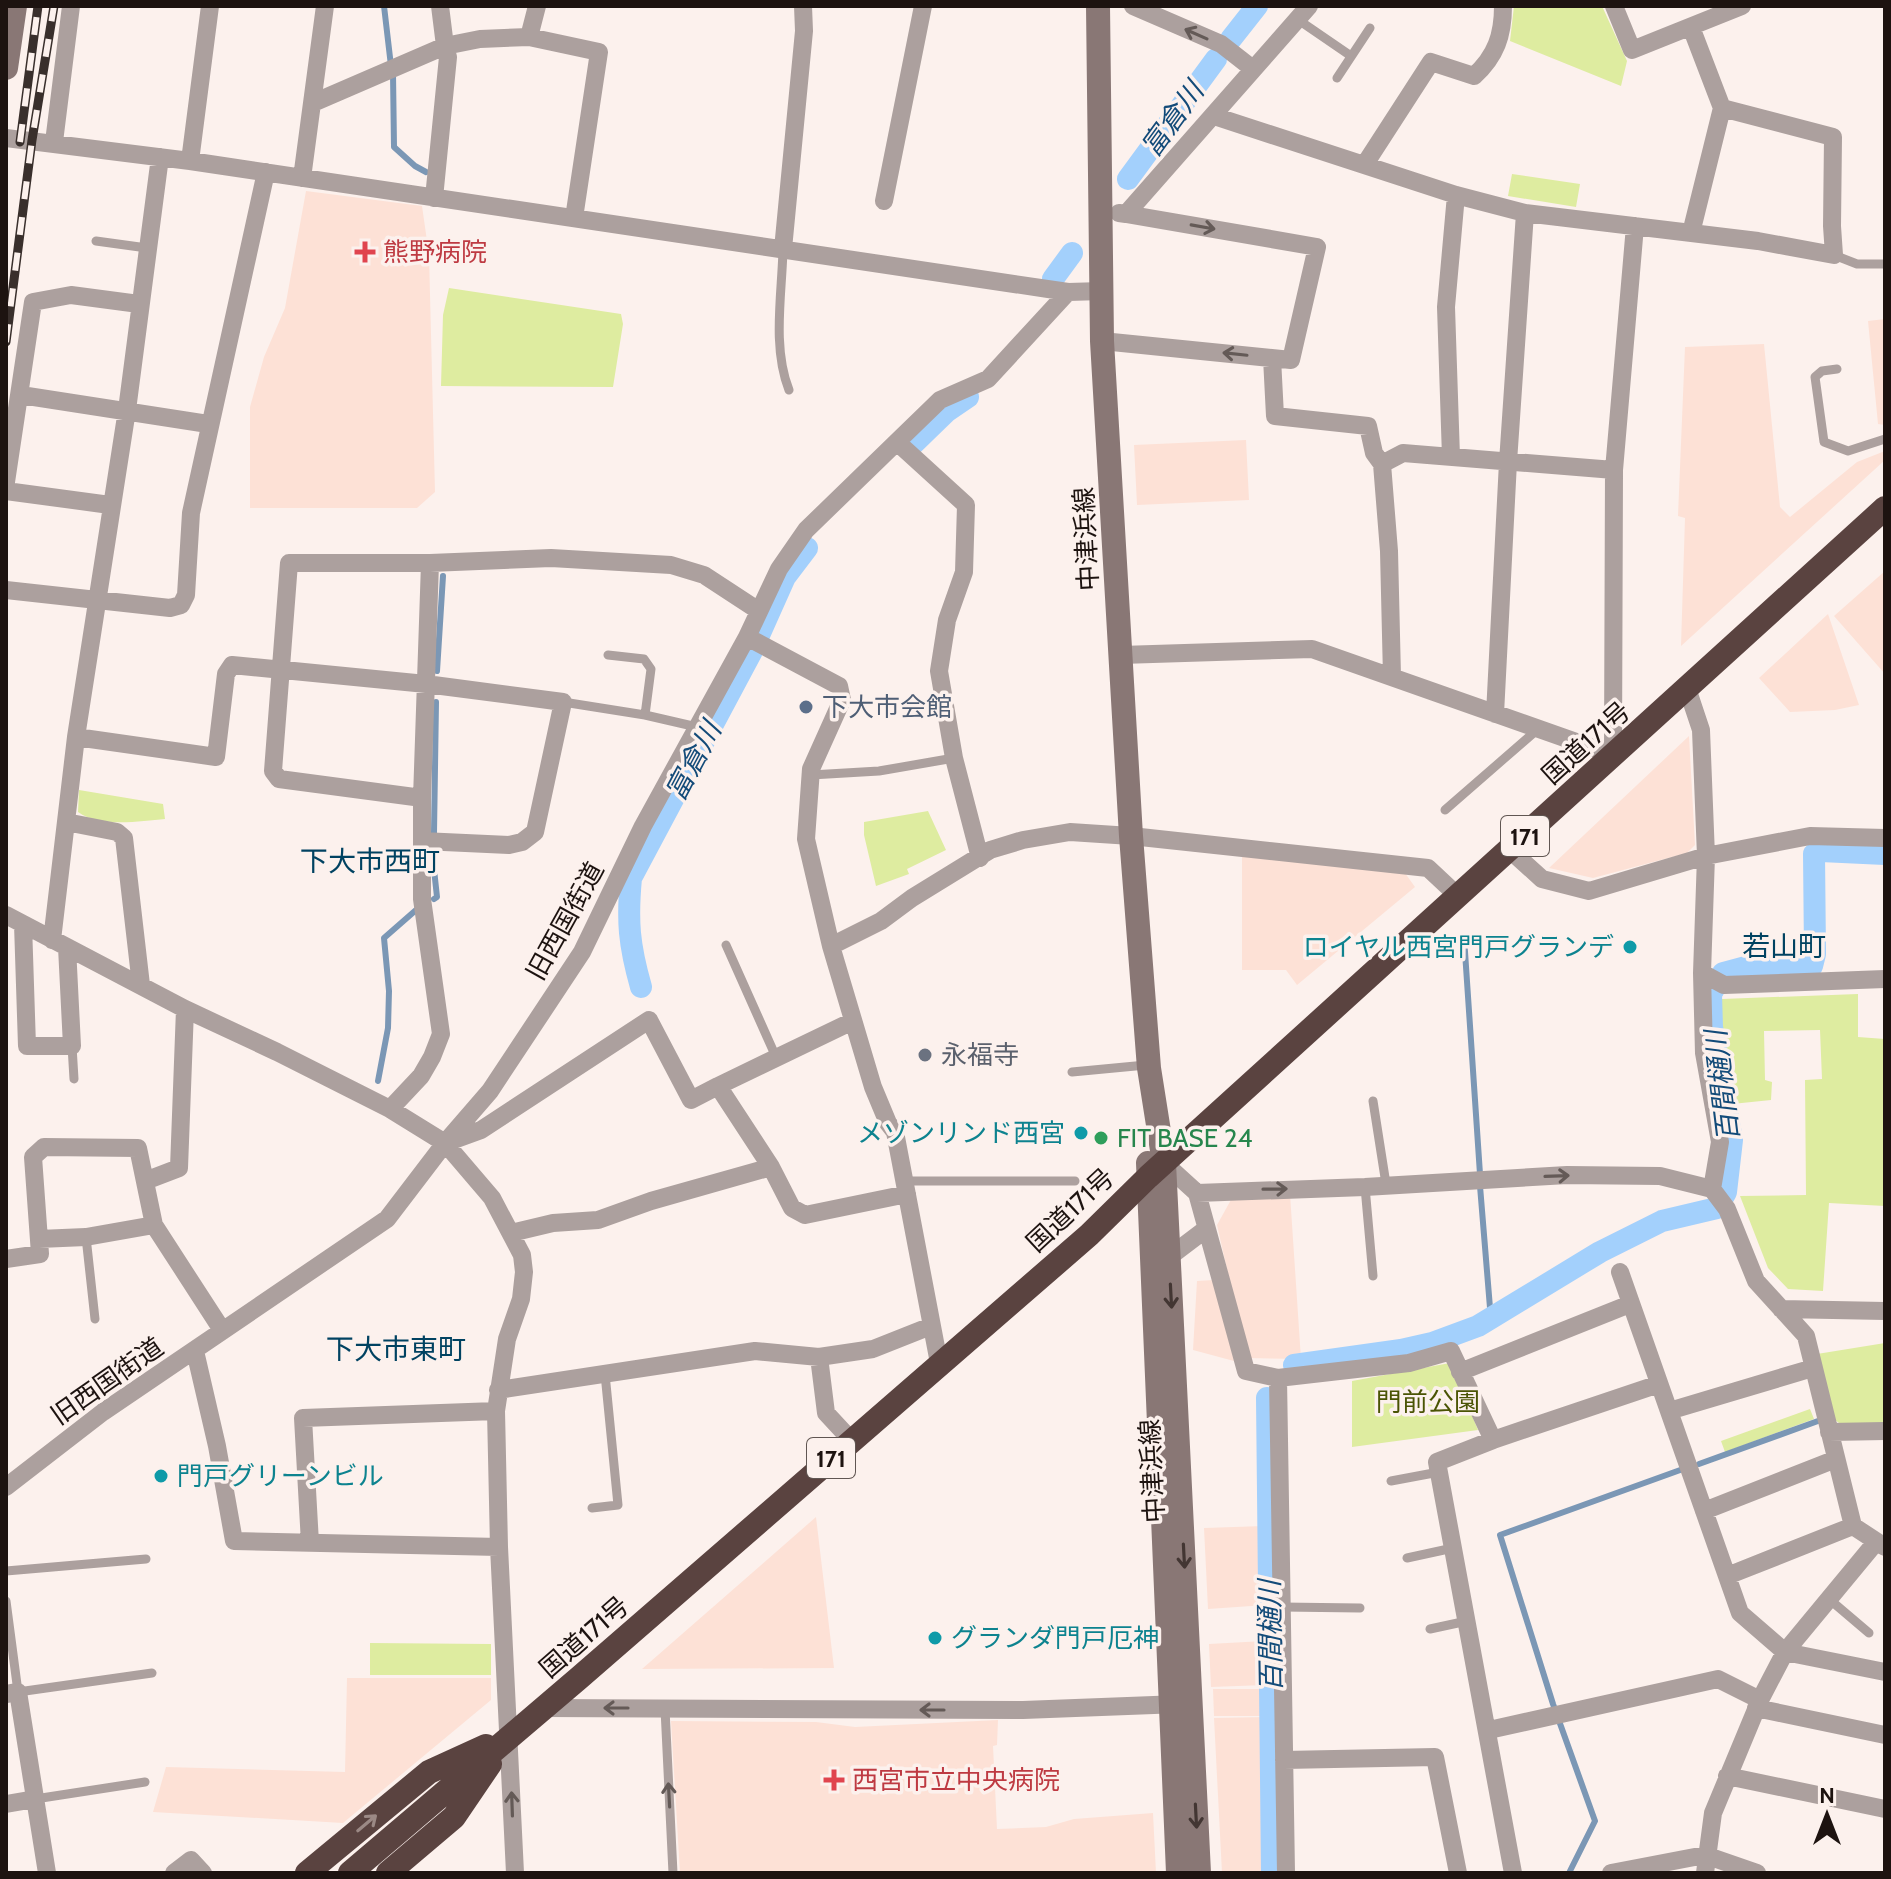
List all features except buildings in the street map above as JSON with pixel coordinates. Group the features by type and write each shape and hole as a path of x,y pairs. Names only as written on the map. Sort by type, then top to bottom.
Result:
{"highway":[{"name":"国道171号","path":"350,1873 1089,1235 1156,1170 1885,508"},
{"name":"171","path":"307,1873 429,1772 510,1736"},
{"name":"171","path":"388,1873 454,1817 510,1736"}],"street":[{"path":"6,68 15,6"},
{"path":"54,142 71,6"},
{"path":"190,161 210,6"},
{"path":"302,178 325,6"},
{"path":"434,198 448,57 440,6"},
{"path":"529,37 537,6"},
{"path":"783,249 804,31 803,6"},
{"path":"884,201 923,6"},
{"name":"中津浜線","path":"1098,6 1102,341 1131,836 1156,1170 1181,1704 1199,1873"},
{"path":"1133,6 1221,44 1253,69"},
{"path":"1365,164 1431,62 1474,76 1485,66 1503,31 1503,6"},
{"path":"1614,6 1632,50 1742,6"},
{"path":"1126,214 1303,13"},
{"path":"1691,27 1722,108 1691,233"},
{"path":"313,103 445,46 480,39 529,37 599,52 574,218"},
{"path":"1214,116 1456,195 1525,213 1758,241 1834,255 1833,137 1722,108"},
{"path":"6,138 266,172 1068,292 1102,291"},
{"path":"15,920 27,1046 72,1046 60,943 66,822 110,505 127,410 160,157"},
{"path":"6,590 170,608 181,605 186,595 191,513 208,424 266,172"},
{"path":"1451,457 1446,307 1456,195"},
{"path":"1100,213 1126,214 1317,247 1291,360 1102,341"},
{"path":"1495,714 1525,213"},
{"path":"1121,655 1312,649 1613,755 1614,470 1635,226"},
{"name":"旧西国街道","path":"6,1487 103,1412 387,1219 445,1143 490,1091 582,952 643,826 697,728 752,639 759,611 779,569 806,530 940,400 988,379 1068,292"},
{"path":"6,482 33,302 71,295 139,304"},
{"path":"1272,358 1275,416 1368,426 1374,453 1382,464 1389,551 1392,677"},
{"path":"21,395 208,424"},
{"path":"898,443 966,505 964,572 947,620 939,671 954,758 980,858"},
{"path":"1382,464 1403,453 1614,470"},
{"path":"6,491 110,505"},
{"path":"422,798 279,779 273,771 289,563 430,563 551,558 671,565 704,575 759,611"},
{"path":"390,1109 421,1076 441,1034 422,899 422,798 430,563"},
{"path":"752,639 839,686 842,700 811,775 806,839 831,946 873,1087 895,1132 939,1363"},
{"path":"76,737 216,757 226,674 232,665 426,684 563,702 535,832 522,842 509,845 422,841"},
{"path":"1687,688 1701,730 1713,979 1704,1053 1720,1142 1717,1195 1756,1281 1806,1336 1853,1526 1880,1544 1785,1652 1758,1704 1713,1813 1705,1864"},
{"path":"66,822 117,832 124,838 141,985"},
{"path":"831,946 881,921 990,850 1023,840 1070,832 1428,868 1459,897"},
{"path":"1510,850 1542,879 1589,891 1706,856 1810,836 1885,838"},
{"path":"15,920 185,1009 390,1109 445,1143 492,1198 511,1233 522,1255 524,1272 521,1299 507,1339 496,1411 504,1677 510,1736 515,1873"},
{"path":"1713,979 1885,979"},
{"path":"145,1181 179,1168 185,1009"},
{"path":"445,1143 481,1130 649,1020 691,1100 853,1021"},
{"path":"718,1086 771,1167 792,1208 805,1215 905,1187"},
{"path":"6,1259 40,1254 33,1157 44,1147 138,1148 154,1225 222,1330"},
{"path":"511,1233 553,1223 598,1220 651,1201 771,1167"},
{"path":"1156,1170 1197,1193 1567,1175 1660,1176 1717,1195"},
{"name":"中津浜線","path":"1156,1170 1169,1257 1181,1704 1178,1873"},
{"path":"1197,1193 1246,1371 1278,1378 1409,1363 1451,1351 1493,1440"},
{"path":"39,1239 86,1237 154,1225"},
{"path":"1169,1257 1206,1229"},
{"path":"1620,1272 1740,1613 1785,1652 1885,1672"},
{"path":"1460,1372 1630,1304"},
{"path":"1781,1309 1885,1311"},
{"path":"498,1390 755,1351 819,1357 873,1349 931,1326"},
{"path":"195,1351 217,1446 234,1541 499,1547"},
{"path":"819,1357 826,1413 851,1440"},
{"path":"1669,1411 1813,1368"},
{"path":"1278,1378 1286,1873"},
{"path":"1513,1873 1489,1730 1437,1462 1659,1384"},
{"path":"310,1543 303,1418 496,1411"},
{"path":"1829,1432 1885,1431"},
{"path":"1704,1511 1836,1459"},
{"path":"1727,1576 1853,1526"},
{"path":"1489,1730 1718,1679 1758,1704 1885,1735"},
{"path":"12,1693 47,1873"},
{"path":"544,1708 1010,1710 1181,1704"},
{"path":"1284,1760 1435,1757 1458,1873"},
{"path":"1727,1776 1885,1809"},
{"path":"6,1804 35,1799"},
{"path":"174,1873 191,1860 203,1873"},
{"path":"1611,1873 1705,1864 1757,1873"}],"lane":[{"path":"1303,13 1351,56"},
{"path":"1337,78 1370,28"},
{"path":"96,241 147,248"},
{"path":"783,249 780,345 789,390"},
{"path":"1834,255 1857,264 1885,264"},
{"path":"1837,369 1822,371 1815,377 1824,442 1848,451 1885,439"},
{"path":"608,655 644,659 651,669 645,715"},
{"path":"563,702 645,715 697,728"},
{"path":"1445,810 1538,729"},
{"path":"811,775 879,771 954,758"},
{"path":"726,945 776,1057"},
{"path":"72,1046 74,1079"},
{"path":"1072,1072 1149,1067"},
{"path":"1373,1101 1386,1184"},
{"path":"905,1187 1075,1181"},
{"path":"1365,1187 1373,1276"},
{"path":"86,1237 95,1319"},
{"path":"592,1508 618,1505 605,1374"},
{"path":"1391,1481 1439,1472"},
{"path":"1407,1558 1453,1548"},
{"path":"6,1571 146,1559"},
{"path":"1829,1599 1869,1633"},
{"path":"6,1601 12,1693 152,1673"},
{"path":"1282,1607 1360,1608"},
{"path":"1430,1629 1467,1621"},
{"path":"665,1709 673,1873"},
{"path":"35,1799 145,1782"}],"shaded area":[{"path":"306,191 422,206 429,255 435,492 417,508 250,508 250,407 264,357 285,308"},
{"path":"1885,319 1885,425 1878,424 1868,321"},
{"path":"1764,344 1780,507 1790,517 1857,462 1885,451 1885,460 1681,646 1685,518 1678,516 1685,347"},
{"path":"1246,440 1249,500 1137,505 1134,445"},
{"path":"1885,571 1885,674 1834,616"},
{"path":"1828,614 1859,705 1835,710 1790,712 1759,678"},
{"path":"1689,736 1695,845 1687,853 1593,878 1549,868"},
{"path":"1242,855 1405,873 1415,887 1297,985 1286,970 1242,970"},
{"path":"1290,1194 1301,1359 1247,1358 1217,1225 1232,1198"},
{"path":"1214,1280 1234,1361 1193,1350 1197,1281"},
{"path":"816,1517 834,1668 642,1669"},
{"path":"1264,1526 1266,1605 1208,1609 1204,1528"},
{"path":"1264,1641 1265,1685 1211,1687 1209,1644"},
{"path":"347,1678 491,1678 491,1700 343,1823 153,1812 166,1767 345,1772"},
{"path":"1213,1689 1265,1689 1266,1716 1214,1716"},
{"path":"1267,1717 1269,1873 1222,1873 1214,1718"},
{"name":"西宮市立中央病院","path":"998,1720 997,1745 993,1746 997,1829 1046,1827 1074,1819 1153,1813 1156,1873 680,1873 671,1721 816,1722 855,1727"}],"green space":[{"path":"1514,6 1602,6 1627,61 1621,86 1510,41"},
{"path":"1512,174 1580,184 1576,207 1508,196"},
{"path":"449,288 621,314 623,324 613,387 441,386 443,315"},
{"path":"79,790 163,804 165,819 109,822 87,817 78,812"},
{"path":"928,811 946,850 907,869 909,874 876,886 864,822"},
{"path":"1858,994 1858,1037 1885,1039 1885,1206 1829,1203 1823,1291 1788,1289 1768,1268 1740,1196 1806,1195 1805,1080 1822,1079 1820,1030 1764,1031 1765,1080 1772,1082 1771,1100 1732,1104 1720,1043 1722,999"},
{"path":"1885,1343 1885,1423 1842,1425 1832,1418 1817,1354"},
{"name":"門前公園","path":"1450,1363 1478,1430 1352,1447 1352,1381"},
{"path":"1810,1409 1814,1419 1725,1452 1721,1441"},
{"path":"370,1643 491,1644 491,1675 370,1675"}],"waterway":[{"path":"384,6 391,66"},
{"name":"富倉川","path":"1231,39 1257,6"},
{"name":"富倉川","path":"1128,179 1216,59"},
{"path":"393,73 394,147 426,172"},
{"name":"富倉川","path":"1053,279 1072,253"},
{"name":"富倉川","path":"913,444 946,412 968,397"},
{"name":"富倉川","path":"641,987 630,933 631,878 752,651 785,577 807,548"},
{"path":"437,671 443,576"},
{"path":"434,833 436,702"},
{"name":"百間樋川","path":"1294,1365 1401,1350 1432,1343 1478,1326 1600,1252 1662,1221 1717,1208 1726,1192 1732,1140 1712,1027 1711,994 1723,973 1749,966 1812,966 1815,954 1814,854 1821,851 1885,854"},
{"path":"433,860 437,897 434,899"},
{"path":"378,1081 388,1028 389,991 384,938 416,910"},
{"path":"1464,937 1480,1174"},
{"path":"1480,1186 1491,1320"},
{"name":"百間樋川","path":"1267,1398 1272,1873"},
{"path":"1699,1464 1818,1421"},
{"path":"1570,1871 1595,1821 1553,1704 1500,1535 1683,1469"}],"railway":[{"path":"20,142 38,6"},
{"path":"6,342 32,140 54,6"}],"place":[{"name":"熊野病院","path":"365,252"},
{"name":"下大市会館","path":"806,707"},
{"name":"ロイヤル西宮門戸グランデ","path":"1630,947"},
{"name":"永福寺","path":"925,1055"},
{"name":"メゾンリンド西宮","path":"1081,1133"},
{"name":"FIT BASE 24","path":"1101,1138"},
{"name":"門戸グリーンビル","path":"161,1476"},
{"name":"グランダ門戸厄神","path":"935,1638"},
{"name":"西宮市立中央病院","path":"834,1780"}],"district":[{"name":"下大市西町","path":"370,861"},
{"name":"若山町","path":"1784,946"},
{"name":"下大市東町","path":"396,1349"}]}
